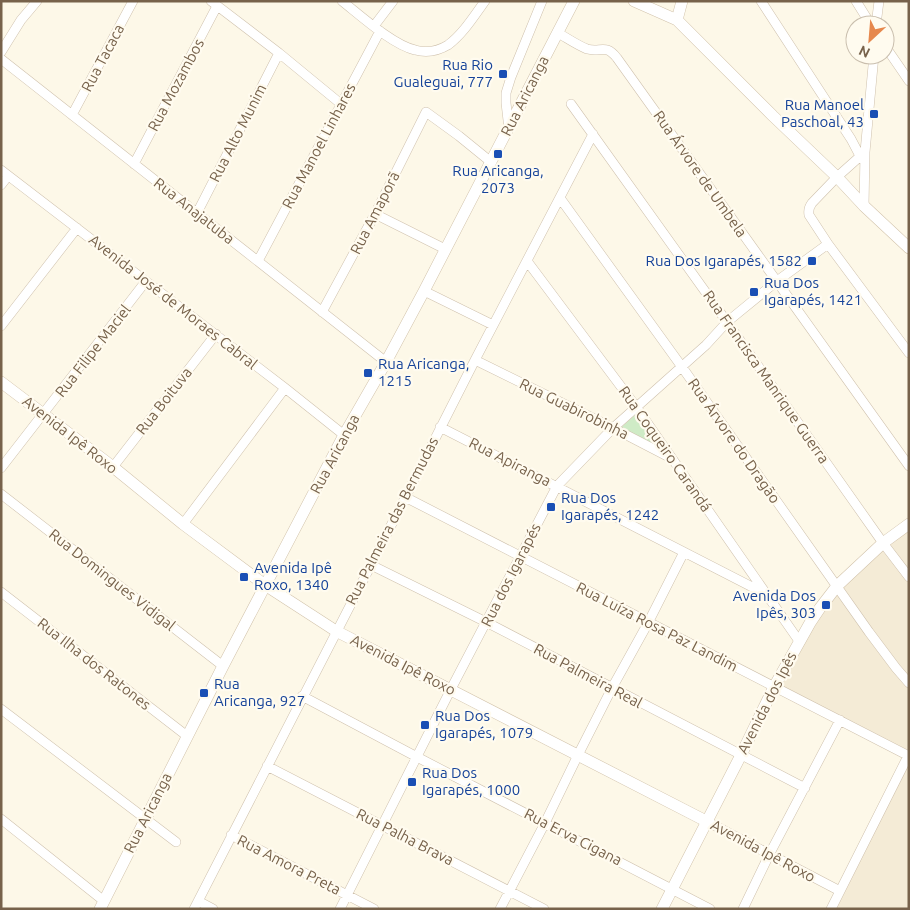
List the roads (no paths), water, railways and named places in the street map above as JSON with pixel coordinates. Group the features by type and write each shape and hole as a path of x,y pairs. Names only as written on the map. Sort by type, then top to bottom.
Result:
{"street":[{"path":"1,52 21,20 37,1"},
{"name":"Rua Tacaca","path":"72,115 133,1"},
{"path":"342,1 400,44 427,52 438,50 448,45 457,37 485,1"},
{"name":"Rua Manoel Linhares","path":"258,261 341,104 377,28 393,1"},
{"path":"508,129 506,93 542,1"},
{"name":"Rua Aricanga","path":"102,905 265,585 344,435 424,291 574,1"},
{"path":"634,1 677,20 837,177 864,206 909,248"},
{"path":"677,20 682,1"},
{"path":"761,1 862,154"},
{"path":"856,1 865,15"},
{"path":"877,15 879,1"},
{"path":"214,3 341,104"},
{"name":"Rua Mozambos","path":"134,164 214,3"},
{"name":"Rua Árvore de Umbela","path":"558,33 589,50 604,49 613,52 909,466"},
{"name":"Rua Alto Munim","path":"197,213 279,53"},
{"name":"Rua Anajatuba","path":"1,59 386,362"},
{"path":"895,61 909,81"},
{"path":"864,206 862,154 873,65"},
{"name":"Rua Francisca Manrique Guerra","path":"571,104 883,544 909,577"},
{"name":"Rua Amaporã","path":"322,312 375,214 426,112 491,162"},
{"name":"Rua Palmeira das Bermudas","path":"196,905 474,360 593,134"},
{"path":"862,154 812,203 808,210 809,215 828,244 909,353"},
{"path":"1,185 5,173"},
{"name":"Avenida José de Moraes Cabral","path":"5,173 216,334 344,435"},
{"name":"Rua Árvore do Dragão","path":"560,198 875,639 909,683"},
{"path":"375,214 445,250"},
{"path":"1,326 78,228"},
{"name":"Rua dos Igarapés","path":"340,909 451,689 557,486 613,428 706,345 727,322 828,244"},
{"name":"Rua Coqueiro Carandá","path":"527,261 637,408 799,641"},
{"name":"Rua Filipe Maciel","path":"1,468 146,282"},
{"path":"424,291 493,325"},
{"name":"Rua Boituva","path":"112,468 216,334"},
{"name":"Rua Guabirobinha","path":"474,360 673,459"},
{"name":"Avenida Ipê Roxo","path":"1,382 182,524 265,585 336,631 840,892"},
{"path":"182,524 285,388"},
{"name":"Rua Apiranga","path":"440,427 766,594"},
{"name":"Rua Domingues Vidigal","path":"1,494 223,666"},
{"name":"Rua Luíza Rosa Paz Landim","path":"405,497 908,756"},
{"name":"Avenida dos Ipês","path":"662,909 774,687 799,641 820,608 838,586 883,544 909,524"},
{"path":"500,909 612,688 684,552"},
{"name":"Rua Palmeira Real","path":"371,565 486,622 805,788"},
{"name":"Rua Ilha dos Ratones","path":"1,592 187,736"},
{"name":"Rua Erva Cigana","path":"302,696 710,909"},
{"path":"1,708 176,842"},
{"path":"743,909 769,854 840,720"},
{"path":"831,909 908,756"},
{"name":"Rua Palha Brava","path":"267,766 544,909"},
{"path":"1,819 102,905"},
{"name":"Rua Amora Preta","path":"231,835 374,909"},
{"path":"196,905 213,909"}],"place":[{"name":"Rua Rio Gualeguai, 777","path":"503,74"},
{"name":"Rua Manoel Paschoal, 43","path":"874,114"},
{"name":"Rua Aricanga, 2073","path":"498,154"},
{"name":"Rua Dos Igarapés, 1582","path":"812,261"},
{"name":"Rua Dos Igarapés, 1421","path":"754,292"},
{"name":"Rua Aricanga, 1215","path":"368,373"},
{"name":"Rua Dos Igarapés, 1242","path":"551,507"},
{"name":"Avenida Ipê Roxo, 1340","path":"244,577"},
{"name":"Avenida Dos Ipês, 303","path":"826,605"},
{"name":"Rua Aricanga, 927","path":"204,693"},
{"name":"Rua Dos Igarapés, 1079","path":"425,725"},
{"name":"Rua Dos Igarapés, 1000","path":"412,782"}]}
